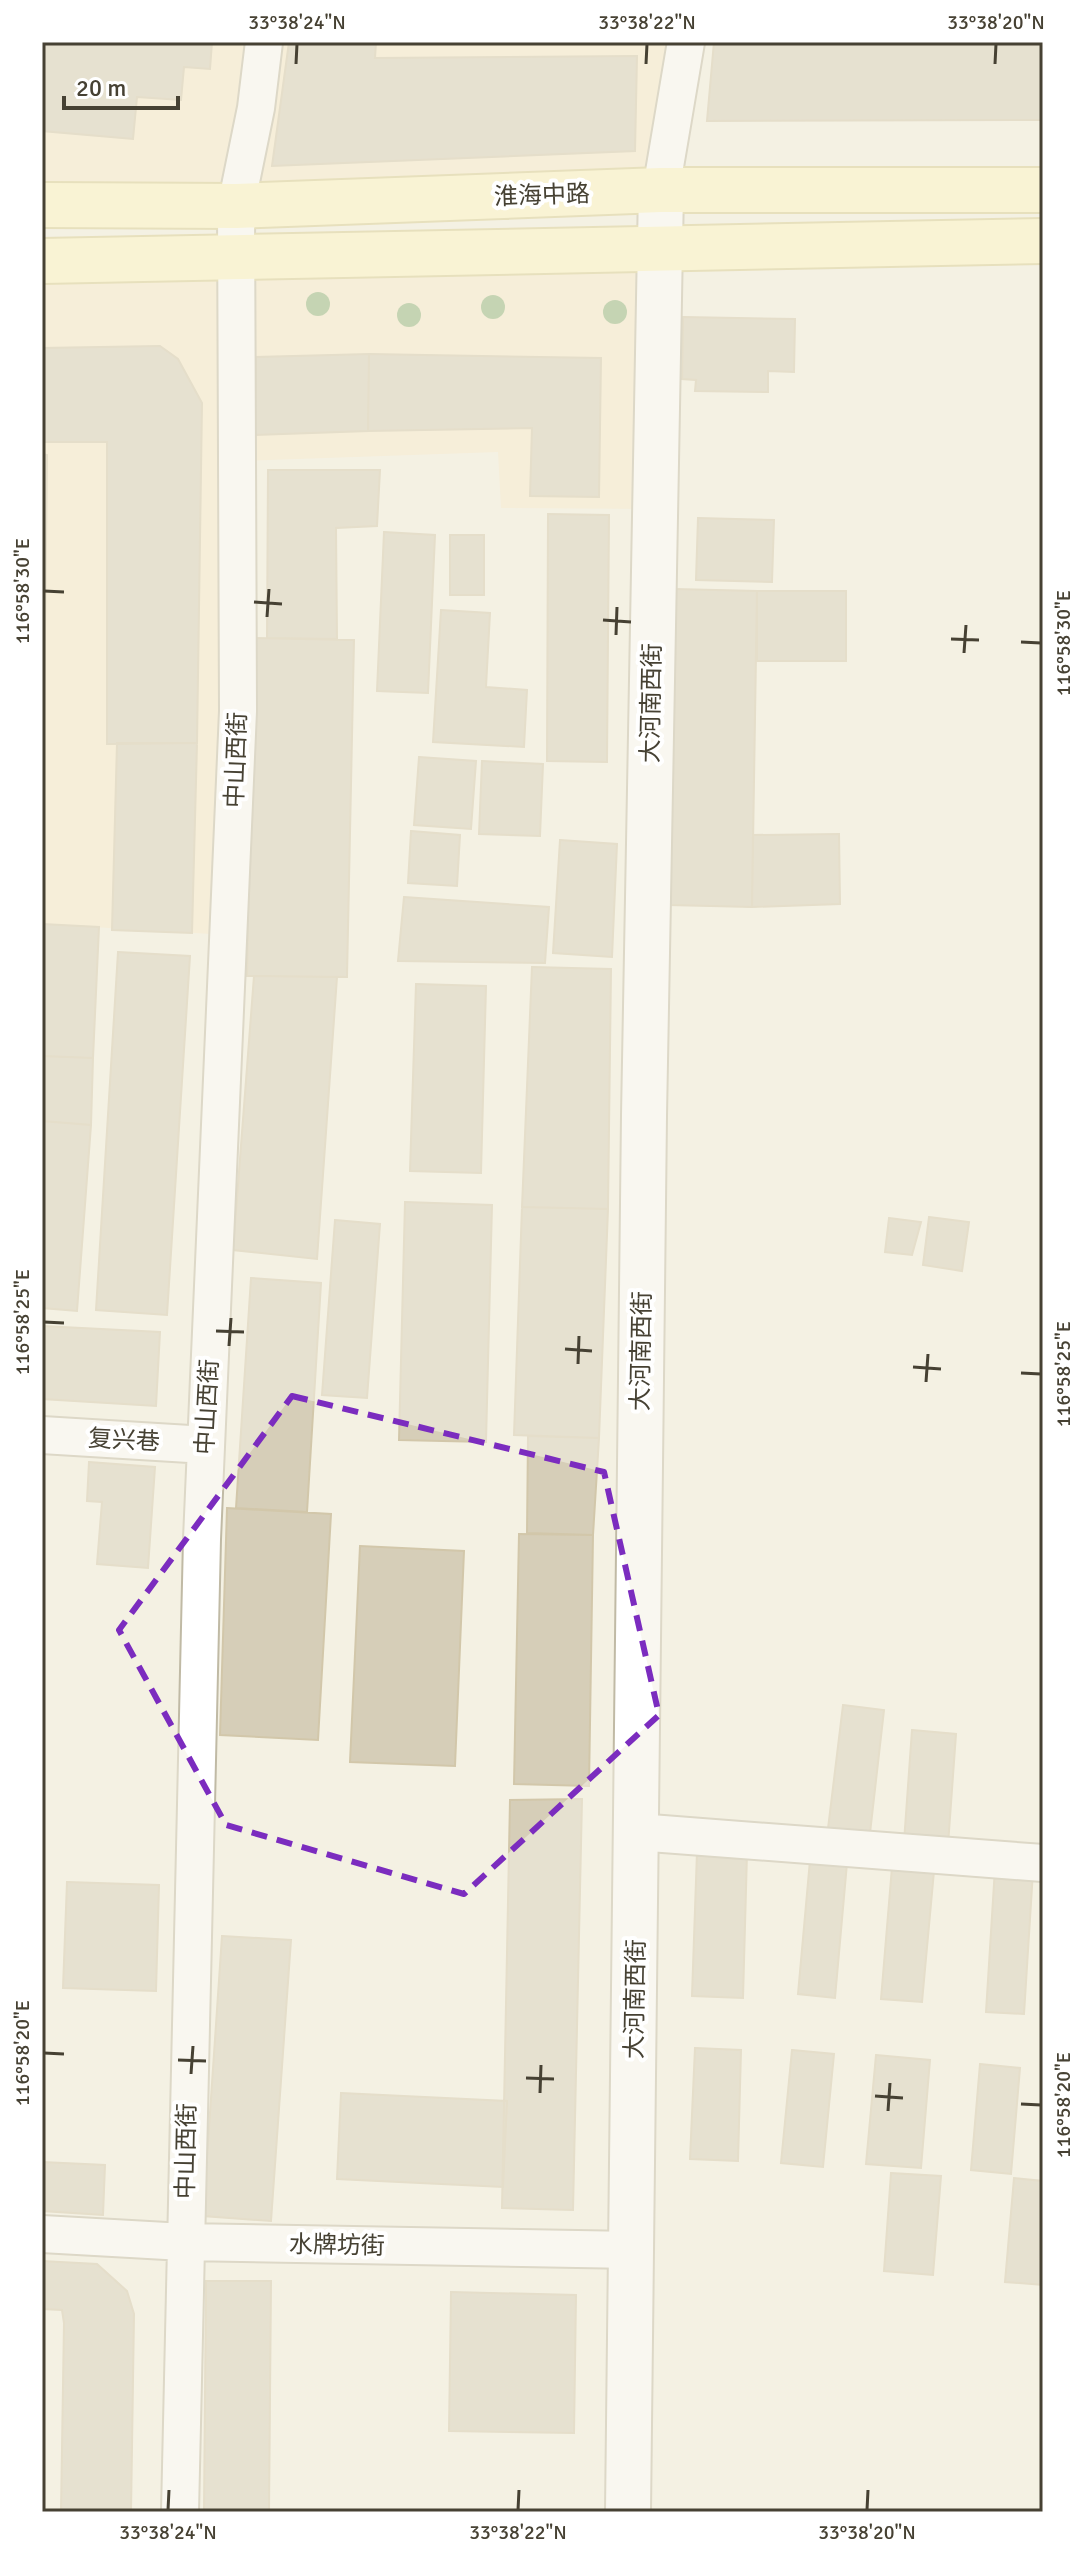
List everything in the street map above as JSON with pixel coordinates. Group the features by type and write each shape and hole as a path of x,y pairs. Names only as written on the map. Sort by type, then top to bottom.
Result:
{"main road":[{"name":"淮海中路","path":"42,205 236,206 661,190 1043,190"},
{"path":"42,261 1043,241"}],"street":[{"name":"中山西街","path":"180,2512 184,2242 206,1445 238,711 236,206 256,108 264,42"},
{"path":"661,190 686,42"},
{"name":"大河南西街","path":"628,2512 644,1116 661,190"},
{"name":"复兴巷","path":"42,1435 206,1445"},
{"path":"637,1832 1043,1863"},
{"name":"水牌坊街","path":"42,2234 184,2242 633,2250"}],"highlighted area":[{"path":"292,1396 604,1472 659,1715 464,1894 226,1825 119,1630"}],"shaded area":[{"path":"42,42 686,42 661,190 42,205"},
{"path":"659,249 655,509 501,508 498,452 237,461 228,935 42,924 47,455 42,454 42,261"}],"building":[{"path":"42,42 212,42 210,69 184,67 181,100 137,97 133,139 42,131"},
{"path":"289,42 376,42 375,58 637,56 635,151 272,166"},
{"path":"714,42 1043,42 1043,120 707,121"},
{"path":"683,317 795,319 794,372 768,371 768,392 695,391 696,380 682,379"},
{"path":"160,346 178,359 202,403 197,743 107,744 107,442 42,442 42,348"},
{"path":"369,354 601,358 599,497 530,496 532,428 368,431"},
{"path":"369,354 368,431 255,435 256,357"},
{"path":"42,454 47,455 42,894"},
{"path":"268,470 380,470 377,526 336,528 337,639 267,638"},
{"path":"548,514 609,515 607,762 547,761"},
{"path":"698,518 774,520 772,582 696,580"},
{"path":"384,532 435,535 428,693 377,691"},
{"path":"450,535 484,535 484,595 450,595"},
{"path":"674,589 757,591 752,907 669,905"},
{"path":"757,591 846,591 846,661 757,661"},
{"path":"441,610 490,613 486,687 527,690 524,747 433,742"},
{"path":"253,638 354,640 347,977 247,976"},
{"path":"117,743 197,743 192,933 112,930"},
{"path":"419,757 476,761 471,829 414,825"},
{"path":"482,761 543,764 540,836 479,834"},
{"path":"411,831 460,835 457,886 408,883"},
{"path":"839,834 840,904 752,907 753,835"},
{"path":"560,840 617,844 612,957 553,953"},
{"path":"404,897 549,907 545,963 398,961"},
{"path":"42,924 99,927 93,1058 42,1056"},
{"path":"118,952 190,956 167,1315 96,1310"},
{"path":"532,967 611,969 608,1209 522,1207"},
{"path":"254,976 337,977 317,1259 233,1250"},
{"path":"416,984 486,986 481,1173 410,1171"},
{"path":"42,1056 93,1058 91,1125 42,1121"},
{"path":"42,1121 91,1125 77,1311 42,1308"},
{"path":"405,1202 492,1205 486,1442 399,1440"},
{"path":"522,1207 608,1209 599,1438 514,1435"},
{"path":"929,1217 969,1222 962,1271 923,1265"},
{"path":"889,1218 921,1222 912,1255 885,1252"},
{"path":"335,1220 380,1224 367,1398 322,1395"},
{"path":"251,1278 321,1283 307,1512 236,1508"},
{"path":"42,1326 160,1332 156,1406 42,1399"},
{"path":"528,1436 599,1438 593,1535 527,1533"},
{"path":"89,1462 155,1467 148,1568 97,1564 102,1502 87,1501"},
{"path":"227,1508 331,1514 318,1740 220,1735"},
{"path":"519,1534 593,1535 589,1786 514,1784"},
{"path":"360,1546 464,1551 455,1766 350,1762"},
{"path":"843,1705 884,1710 869,1842 827,1837"},
{"path":"912,1730 956,1734 948,1845 904,1842"},
{"path":"582,1799 573,2210 502,2208 510,1800"},
{"path":"811,1849 848,1852 835,1998 798,1994"},
{"path":"697,1852 747,1853 743,1998 692,1996"},
{"path":"892,1867 934,1871 922,2002 881,1999"},
{"path":"995,1868 1033,1871 1024,2014 986,2012"},
{"path":"67,1882 159,1885 156,1991 63,1988"},
{"path":"222,1936 291,1940 271,2221 203,2216"},
{"path":"695,2048 741,2050 738,2161 690,2159"},
{"path":"792,2050 834,2054 823,2167 781,2163"},
{"path":"876,2055 930,2060 921,2168 866,2164"},
{"path":"980,2064 1020,2068 1011,2174 971,2170"},
{"path":"341,2093 507,2101 503,2187 337,2179"},
{"path":"42,2162 105,2165 103,2215 42,2211"},
{"path":"891,2173 941,2176 933,2275 884,2271"},
{"path":"1014,2178 1043,2181 1043,2285 1005,2282"},
{"path":"42,2261 97,2264 127,2291 134,2314 131,2512 61,2512 64,2323 62,2310 42,2309"},
{"path":"206,2281 271,2281 269,2512 204,2512"},
{"path":"451,2292 576,2295 574,2433 449,2431"}]}
